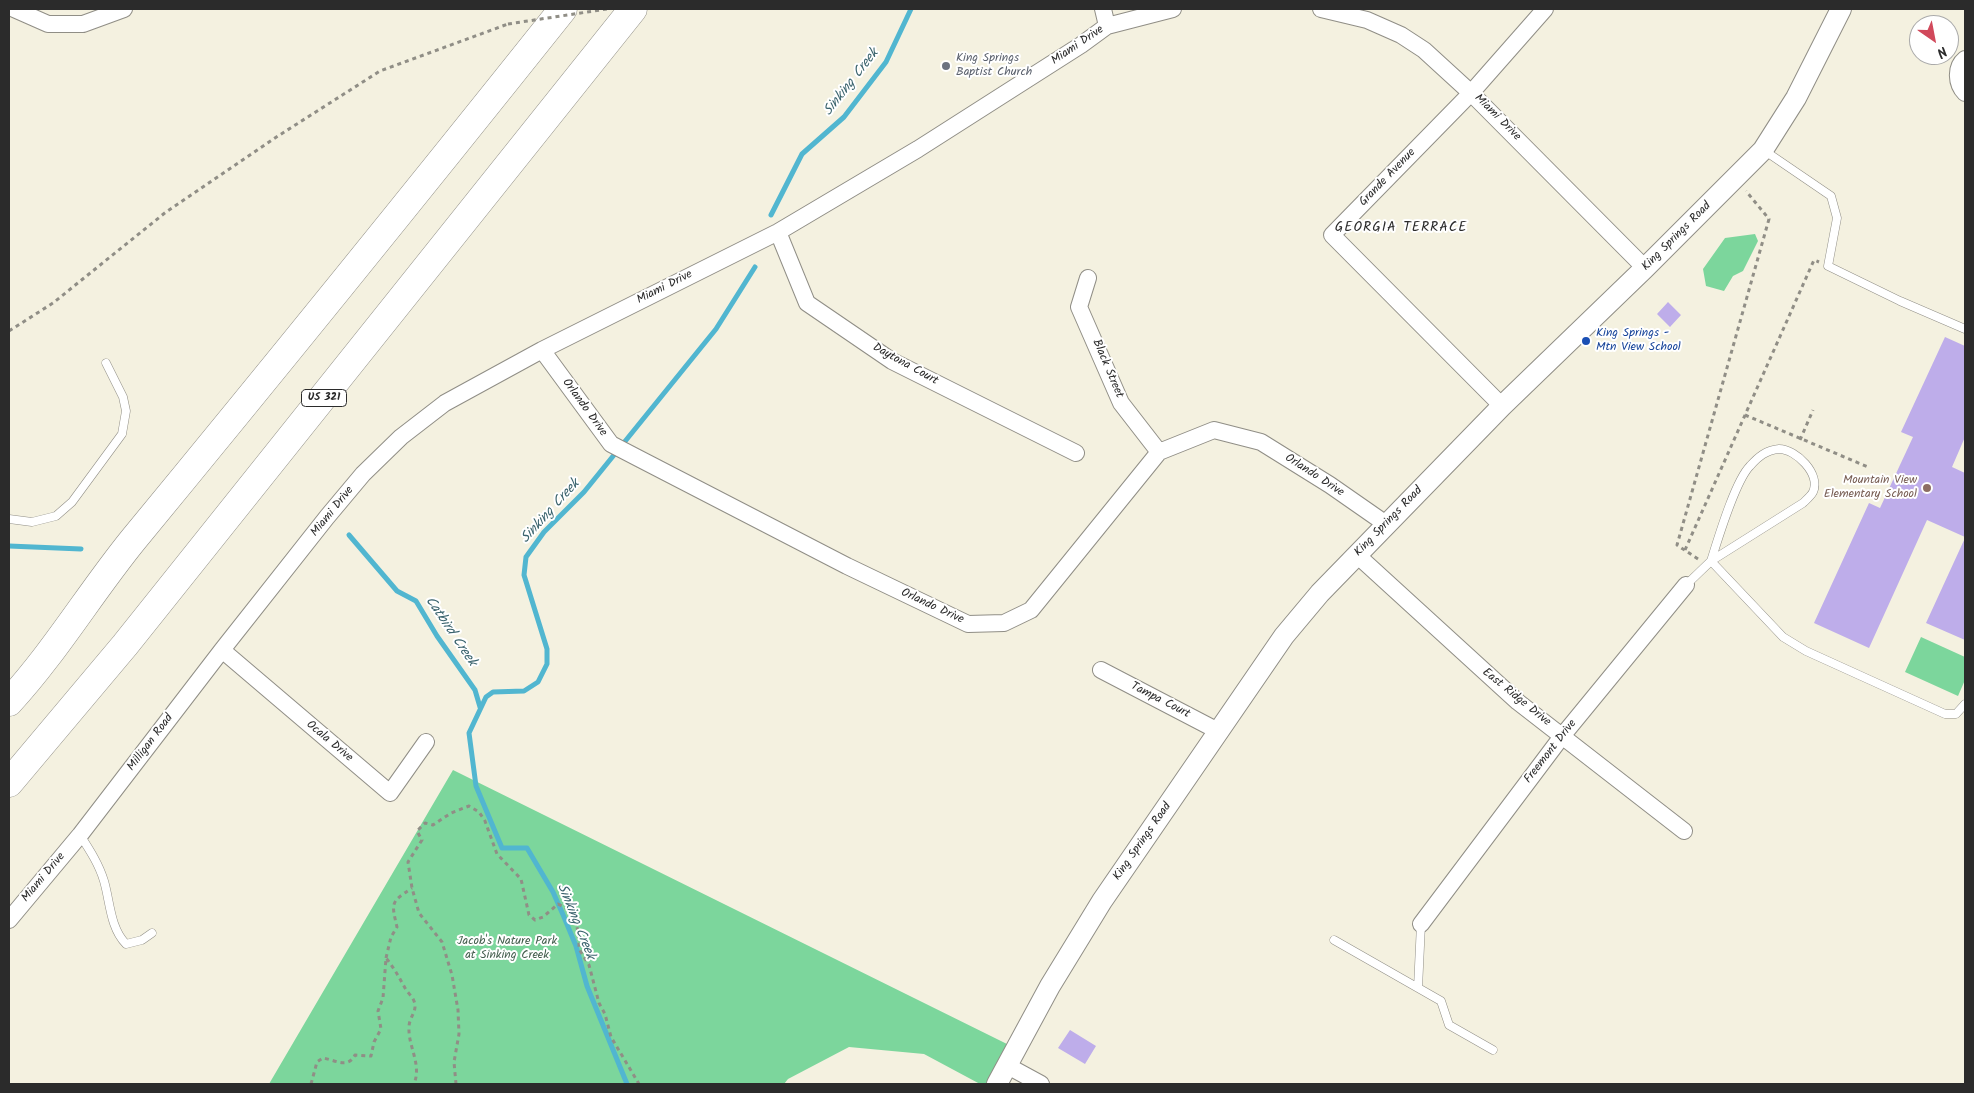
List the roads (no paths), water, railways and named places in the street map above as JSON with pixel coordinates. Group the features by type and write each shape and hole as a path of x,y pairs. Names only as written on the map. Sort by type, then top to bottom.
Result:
{"highway":[{"path":"9,702 38,670 107,572 352,274 563,9"},
{"name":"US 321","path":"9,783 125,645 633,9"}],"street":[{"path":"14,9 48,24 83,24 124,9"},
{"path":"1103,9 1107,26"},
{"name":"Miami Drive","path":"222,650 363,474 401,437 445,403 542,350 778,232 918,149 1081,45 1107,26 1173,9"},
{"name":"Miami Drive","path":"1321,9 1367,20 1401,35 1424,50 1471,92 1645,268"},
{"name":"Grande Avenue","path":"1502,406 1332,235 1471,92 1545,9"},
{"name":"King Springs Road","path":"996,1084 1102,901 1220,732 1252,680 1284,636 1320,593 1502,406 1736,179 1763,150 1796,98 1841,9"},
{"path":"1965,59 1958,69 1959,82 1965,93"},
{"name":"Daytona Court","path":"778,232 807,303 892,360 1076,454"},
{"name":"Black Street","path":"1088,278 1079,307 1121,403 1159,452"},
{"name":"Orlando Drive","path":"542,350 611,444 847,566 968,624 1004,623 1031,610 1159,452 1214,430 1261,442 1330,485 1386,524"},
{"name":"East Ridge Drive","path":"1357,555 1465,656 1518,702 1563,735 1684,831"},
{"name":"Freemont Drive","path":"1421,924 1563,735 1686,585"},
{"name":"Ocala Drive","path":"222,650 390,793 426,742"},
{"name":"Milligan Road","path":"80,835 222,650"},
{"name":"Tampa Court","path":"1101,670 1220,732"},
{"name":"Miami Drive","path":"9,920 80,835"},
{"path":"1006,1065 1035,1083"}],"lane":[{"path":"1763,150 1831,196 1837,218 1828,266 1900,301 1965,328"},
{"path":"9,519 32,522 56,516 72,502 122,434 126,411 123,397 106,363"},
{"path":"1686,585 1709,563 1803,504 1813,491 1812,474 1802,460 1794,454 1780,449 1763,453 1748,468 1726,514 1709,563"},
{"path":"1709,563 1783,637 1806,651 1945,714 1956,714 1965,704"},
{"path":"80,835 94,857 104,880 118,936 126,944 142,940 152,933"},
{"path":"1418,988 1421,924"},
{"path":"1334,940 1441,1001 1449,1025 1493,1050"}],"waterway":[{"name":"Sinking Creek","path":"771,215 802,154 844,117 886,62 911,9"},
{"name":"Sinking Creek","path":"627,1084 587,986 576,946 553,892 527,848 502,848 476,786 469,733 486,697 493,692 524,691 538,682 547,664 547,649 524,575 526,557 544,532 584,492 716,329 755,267"},
{"name":"Catbird Creek","path":"349,535 397,591 416,601 437,636 475,690 480,707"},
{"name":"Catbird Creek","path":"9,546 81,549"}],"place":[{"name":"King Springs Baptist Church","path":"946,66"},
{"name":"King Springs - Mtn View School","path":"1586,341"},
{"name":"Mountain View Elementary School","path":"1927,488"}],"district":[{"name":"GEORGIA TERRACE","path":"1401,229"}],"park label":[{"name":"Jacob's Nature Park at Sinking Creek","path":"507,949"}]}
